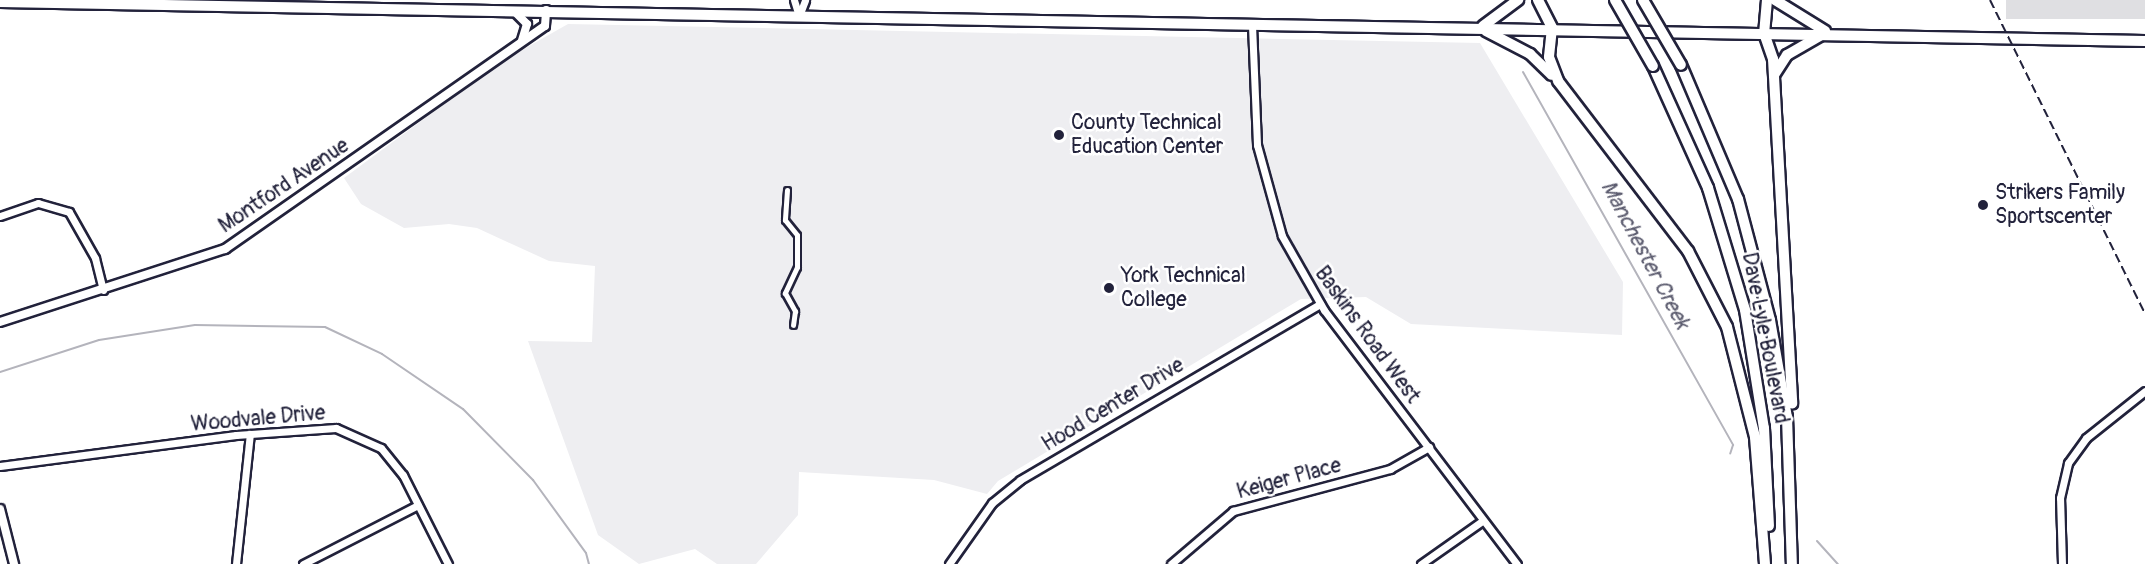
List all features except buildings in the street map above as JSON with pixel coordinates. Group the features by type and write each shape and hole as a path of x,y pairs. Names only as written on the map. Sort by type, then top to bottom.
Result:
{"main road":[{"path":"1477,28 1502,17 1518,0"},
{"path":"1538,0 1552,28 1549,57 1558,81"},
{"name":"Dave Lyle Boulevard","path":"1615,0 1653,66 1705,180 1745,310 1764,428 1767,564"},
{"name":"Dave Lyle Boulevard","path":"1643,0 1681,64 1721,154 1754,251 1782,381 1792,497 1792,564"},
{"path":"1767,0 1764,33 1772,78 1790,357 1792,497"},
{"path":"1775,0 1828,33"},
{"path":"0,2 546,10 1252,25 1552,28 1646,33 1828,33 2145,40"},
{"path":"1477,28 1530,54 1558,81 1688,251 1727,327 1755,437 1767,564"},
{"path":"1772,78 1796,47 1828,33"}],"street":[{"path":"794,0 799,16"},
{"path":"799,16 805,0"},
{"path":"513,10 526,24 520,43"},
{"name":"Montford Avenue","path":"0,322 225,249 544,26 546,10"},
{"name":"Baskins Road West","path":"1252,25 1262,174 1282,236 1320,304 1482,521 1517,564"},
{"path":"788,190 785,220 797,235 797,267 785,293 795,311 794,325"},
{"path":"0,216 38,203 69,212 95,258 103,290"},
{"name":"Hood Center Drive","path":"949,564 992,503 1020,480 1320,304"},
{"path":"2062,564 2060,498 2068,464 2086,438 2145,391"},
{"name":"Woodvale Drive","path":"0,466 250,434 336,428 357,435 381,448 417,505 448,564"},
{"path":"236,564 250,434"},
{"name":"Keiger Place","path":"1171,564 1233,511 1390,469 1429,447"},
{"path":"303,564 417,505"},
{"path":"0,509 4,539 14,564"},
{"path":"1421,564 1482,521"}],"shaded area":[{"path":"2006,0 2145,0 2145,19 2006,19"},
{"name":"York Technical College","path":"568,24 1480,43 1623,282 1622,335 1411,324 1366,297 1301,299 998,481 987,494 934,480 799,472 798,515 756,564 717,564 695,549 639,564 598,535 528,341 592,342 595,266 549,261 477,228 449,224 404,228 361,204 344,178 501,62"}],"waterway":[{"name":"Manchester Creek","path":"1523,72 1733,445 1730,454"},
{"path":"0,372 99,340 195,325 325,327 382,354 463,409 533,480 586,553 589,564"},
{"name":"Manchester Creek","path":"1817,541 1838,564"}],"railway":[{"path":"1990,0 2145,314"}],"place":[{"name":"County Technical Education Center","path":"1059,135"},
{"name":"Strikers Family Sportscenter","path":"1983,205"},
{"name":"York Technical College","path":"1109,288"}]}
